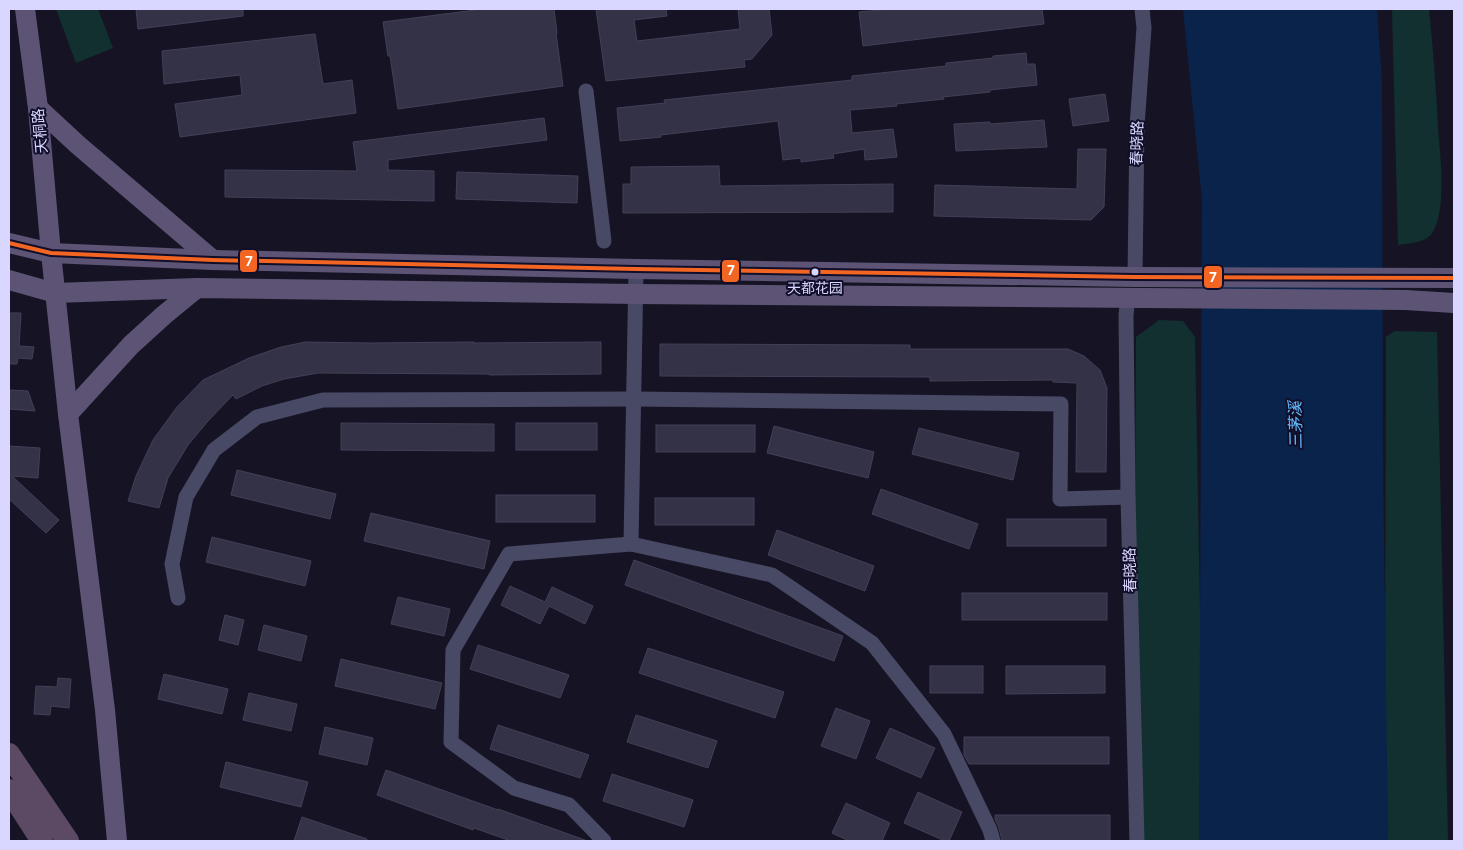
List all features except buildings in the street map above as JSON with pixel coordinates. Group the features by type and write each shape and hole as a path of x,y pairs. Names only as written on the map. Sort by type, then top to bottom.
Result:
{"highway":[{"path":"9,754 68,841"},
{"path":"9,790 42,841"}],"main road":[{"name":"天桐路","path":"25,9 38,108 68,414 105,710 117,841"},
{"path":"38,108 78,145 213,260"},
{"path":"9,243 51,253 213,260 1135,277 1181,288 1454,303"},
{"path":"9,280 55,293 197,288 1128,298 1181,288 1454,278"},
{"path":"68,414 131,345 164,314 197,288"}],"street":[{"name":"春晓路","path":"1135,277 1137,126 1144,28 1142,9"},
{"path":"586,91 604,242"},
{"path":"631,544 636,269"},
{"name":"春晓路","path":"1128,298 1126,325 1128,497 1136,841"},
{"path":"178,598 172,564 186,497 214,450 257,417 323,400 634,399 1061,404 1060,499 1128,497"},
{"path":"604,841 569,805 514,788 451,742 453,650 509,554 631,544 772,575 872,643 944,734 994,841"}],"green space":[{"path":"56,9 98,9 113,48 76,63"},
{"path":"1392,9 1429,9 1441,166 1440,209 1433,232 1422,240 1398,245"},
{"path":"1159,320 1183,321 1195,337 1201,665 1200,841 1137,841 1136,337"},
{"path":"1395,331 1437,332 1448,841 1388,841 1385,693 1386,337"}],"water":[{"name":"三茅溪","path":"1183,9 1377,9 1382,80 1383,460 1388,841 1199,841 1202,200"}],"transit line":[{"name":"7","path":"9,243 51,253 213,260 1135,277 1454,278"}],"place":[{"name":"天都花园","path":"815,272"}]}
